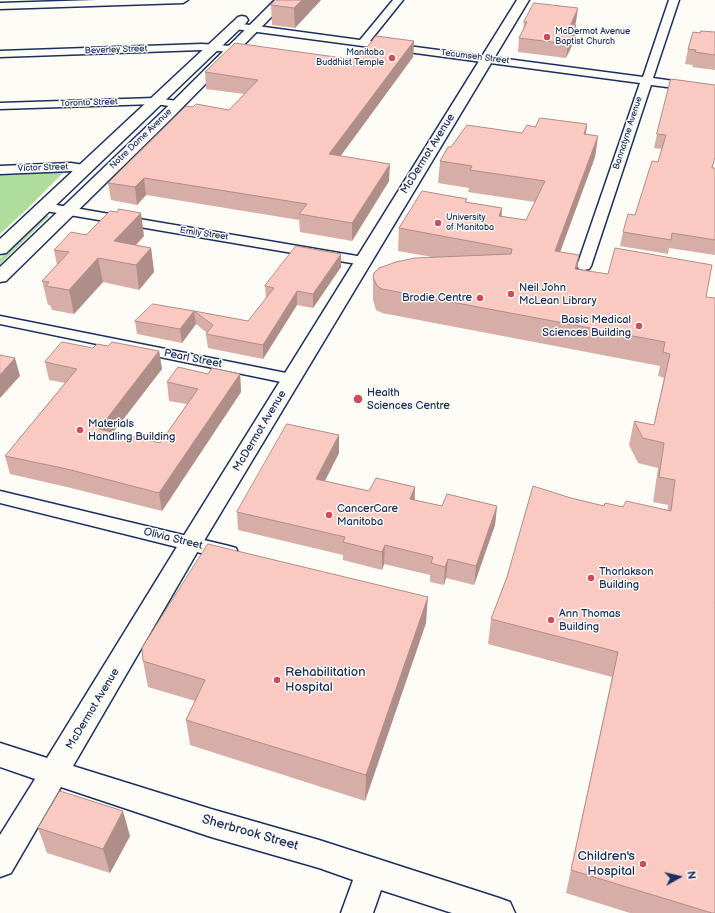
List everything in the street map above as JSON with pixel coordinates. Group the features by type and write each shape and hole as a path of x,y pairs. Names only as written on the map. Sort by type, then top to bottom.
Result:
{"street":[{"path":"0,6 183,0"},
{"name":"Notre Dame Avenue","path":"0,277 282,0"},
{"path":"363,43 398,0"},
{"name":"McDermot Avenue","path":"0,863 191,543 523,0"},
{"name":"Bannatyne Avenue","path":"584,266 674,0"},
{"name":"Notre Dame Avenue","path":"0,249 252,10"},
{"name":"Tecumseh Street","path":"236,26 487,58 715,90"},
{"name":"Beverley Street","path":"0,54 213,46 232,49"},
{"name":"Toronto Street","path":"0,106 155,101 177,104"},
{"name":"Victor Street","path":"0,170 71,167 86,169"},
{"name":"Emily Street","path":"49,203 365,257"},
{"name":"Pearl Street","path":"0,320 291,379"},
{"name":"Olivia Street","path":"0,497 243,557"},
{"name":"Sherbrook Street","path":"0,755 211,822 319,854 499,913"},
{"path":"357,913 371,872"}],"green space":[{"path":"65,171 27,209 0,234 0,173"},
{"path":"44,215 49,216 0,264 0,258"}],"building":[{"path":"276,0 302,0 294,8 271,5"},
{"path":"534,3 578,8 571,24 576,25 568,44 519,38 527,22 524,22"},
{"path":"701,31 715,32 715,55 695,52 696,50 688,49 693,32 700,33"},
{"path":"376,36 414,41 329,154 390,164 352,223 299,214 307,204 144,178 135,187 108,183 186,106 193,107 196,104 229,110 258,80 205,72 235,43 357,60"},
{"path":"671,79 715,85 715,157 712,168 715,168 715,240 672,233 671,240 623,232 628,214 635,215 652,161 658,162 666,135 657,134"},
{"path":"540,118 587,124 584,134 598,136 555,251 579,255 575,269 608,274 615,248 712,265 706,297 715,298 715,913 571,870 618,652 491,619 507,577 533,486 571,498 604,506 605,503 623,507 626,501 671,511 675,480 659,477 664,443 643,438 634,421 654,425 670,354 663,352 665,342 382,289 377,286 373,277 374,273 379,268 396,262 415,258 511,254 512,249 399,228 422,191 467,199 465,202 502,208 499,216 526,220 545,181 470,170 472,166 440,161 448,147 451,147 467,125 522,133 527,125 535,127"},
{"path":"119,209 141,213 114,241 151,248 136,265 98,258 69,290 46,286 49,282 42,281 69,252 54,250 71,232 86,235 110,211 117,212"},
{"path":"296,246 341,254 313,294 297,291 263,345 206,334 213,325 194,311 248,321 274,288 265,286"},
{"path":"153,304 194,311 180,329 135,321"},
{"path":"62,342 93,348 97,344 108,346 112,342 159,351 99,429 160,443 198,389 167,382 178,367 208,374 212,368 240,374 159,493 67,469 5,456 77,369 45,362"},
{"path":"0,355 15,358 0,375"},
{"name":"CancerCare Manitoba","path":"287,424 339,435 316,479 369,491 376,478 415,487 410,499 442,506 447,494 497,506 476,566 448,559 445,567 431,563 433,557 385,545 382,552 343,542 345,537 237,512"},
{"name":"Rehabilitation Hospital","path":"208,544 428,597 366,775 186,720 205,680 143,661 142,648"},
{"path":"60,791 123,811 103,849 38,828"}],"place":[{"name":"McDermot Avenue Baptist Church","path":"547,37"},
{"name":"Manitoba Buddhist Temple","path":"392,58"},
{"name":"University of Manitoba","path":"438,223"},
{"name":"Neil John McLean Library","path":"511,294"},
{"name":"Brodie Centre","path":"480,298"},
{"name":"Basic Medical Sciences Building","path":"639,326"},
{"name":"Health Sciences Centre","path":"358,399"},
{"name":"Materials Handling Building","path":"80,430"},
{"name":"CancerCare Manitoba","path":"329,515"},
{"name":"Thorlakson Building","path":"591,578"},
{"name":"Ann Thomas Building","path":"551,620"},
{"name":"Rehabilitation Hospital","path":"277,680"},
{"name":"Children's Hospital","path":"643,864"}]}
